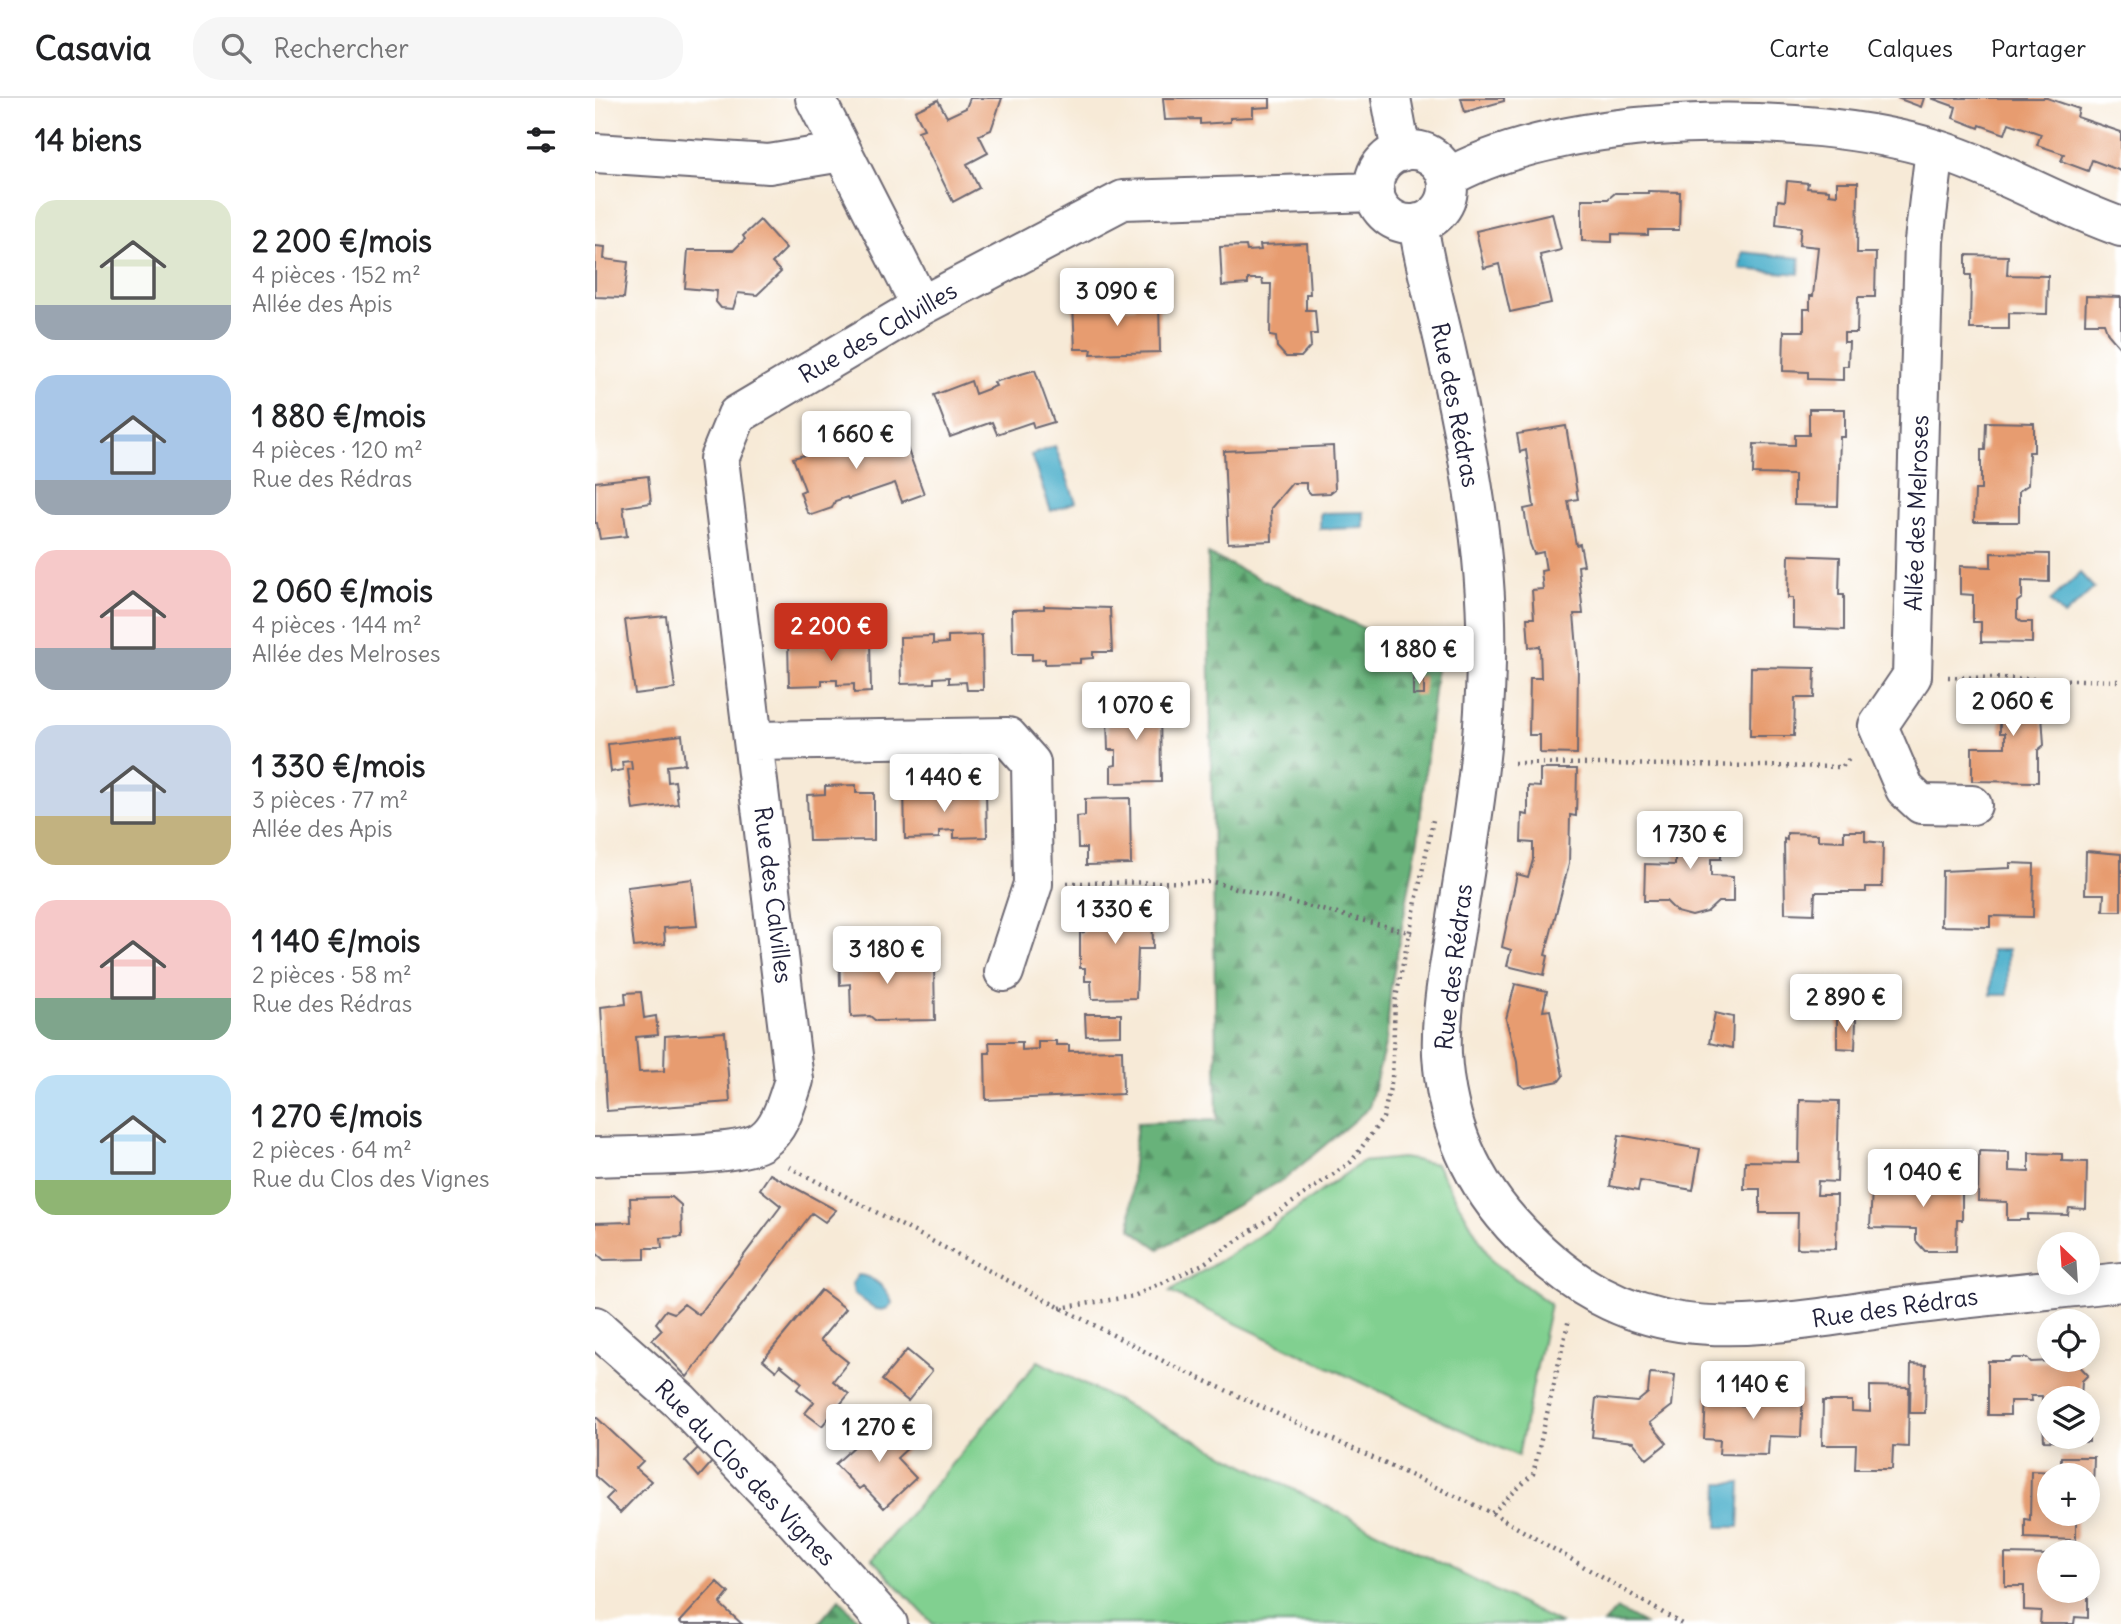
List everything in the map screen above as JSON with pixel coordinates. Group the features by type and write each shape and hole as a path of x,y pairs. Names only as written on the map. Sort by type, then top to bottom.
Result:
{"street":[{"path":"815,98 921,306"},
{"path":"1391,98 1401,152"},
{"path":"1447,178 1503,153 1561,137 1777,111 1935,149 2081,213 2121,227"},
{"name":"Allée des Melroses","path":"1912,676 1924,241 1935,149"},
{"path":"1412,150 1434,159 1447,178 1445,202 1439,212 1418,223 1394,220 1385,213 1375,192 1378,172 1384,163 1401,152 1412,150"},
{"path":"595,153 769,164 842,152"},
{"name":"Rue des Calvilles","path":"762,1141 782,1117 794,1080 719,459 737,415 921,306 1123,200 1375,192"},
{"name":"Rue des Rédras","path":"1418,223 1461,425 1478,526 1487,659 1481,763 1454,944 1442,1050 1448,1108 1469,1166 1501,1214 1545,1259 1599,1297 1660,1320 1728,1327 1777,1325 1982,1296 2121,1282"},
{"path":"1912,676 1878,726 1905,789 1921,804 1972,805"},
{"path":"753,741 1008,737 1031,763 1033,884 1004,972"},
{"path":"595,1157 737,1150 762,1141"},
{"name":"Rue du Clos des Vignes","path":"596,1328 680,1401 787,1512 888,1624"}],"path":[{"path":"1912,676 2121,681"},
{"path":"1481,763 1842,767 1878,726"},
{"path":"1060,1308 1134,1296 1203,1264 1351,1162 1383,1118 1392,1079 1395,1002 1429,833 1438,807"},
{"path":"1033,884 1213,881 1454,944"},
{"path":"762,1141 771,1158 1169,1364 1492,1513 1682,1624"},
{"path":"1492,1513 1534,1474 1573,1301 1591,1310 1599,1297"}],"green space":[{"path":"1208,554 1437,663 1418,839 1391,987 1386,1041 1369,1108 1286,1178 1159,1249 1131,1229 1132,1173 1137,1123 1217,1120"},
{"path":"1402,1158 1436,1164 1492,1261 1550,1304 1518,1456 1169,1292 1250,1242 1362,1162"},
{"path":"1038,1361 1561,1624 933,1624 872,1559"},
{"path":"839,1599 862,1624 818,1624"},
{"path":"1617,1609 1644,1624 1603,1624"}],"water":[{"path":"1742,252 1800,258 1799,274 1740,269"},
{"path":"1055,446 1076,502 1051,511 1031,455"},
{"path":"1364,512 1364,528 1320,529 1320,513"},
{"path":"2080,573 2094,588 2064,616 2050,601"},
{"path":"1991,950 2008,950 2008,995 1991,995"},
{"path":"858,1275 869,1278 883,1288 892,1303 886,1310 876,1309 854,1294 852,1284"},
{"path":"1719,1483 1741,1483 1739,1527 1718,1527"}],"building":[{"path":"970,98 1002,98 991,130 979,135 988,153 967,164 979,188 953,202 918,131 924,129 915,111 938,100 947,117 966,108"},
{"path":"1163,98 1270,98 1270,107 1253,108 1253,117 1200,124 1200,119 1165,120"},
{"path":"1461,98 1504,98 1504,101 1465,112"},
{"path":"1897,98 1924,98 1921,107"},
{"path":"1931,98 2047,98 2079,109 2077,117 2121,132 2121,171 2092,160 2088,171 2061,161 2064,154 2037,145 2041,134 2009,123 2005,134 1980,125 1979,128 1953,118 1956,107"},
{"path":"1787,181 1808,183 1807,188 1829,190 1829,194 1837,195 1837,182 1858,182 1857,253 1876,253 1875,297 1858,297 1857,333 1844,333 1844,342 1849,342 1848,366 1843,366 1843,380 1808,379 1808,372 1783,371 1784,331 1804,331 1804,309 1810,309 1810,296 1813,296 1818,247 1799,245 1801,227 1776,224 1778,200 1785,201"},
{"path":"1680,192 1679,230 1648,230 1648,235 1612,234 1612,242 1582,241 1582,199 1608,199 1615,193"},
{"path":"1552,213 1561,250 1540,255 1551,303 1510,312 1499,264 1484,268 1476,231"},
{"path":"760,220 786,249 772,263 781,272 757,295 738,293 733,309 721,308 716,302 717,291 685,288 688,250 734,250 745,239 743,236"},
{"path":"1307,243 1310,294 1306,294 1306,310 1315,310 1317,334 1310,334 1311,346 1301,357 1286,357 1277,347 1276,337 1270,336 1271,284 1263,284 1262,279 1248,279 1248,284 1222,286 1220,247 1246,246 1247,251 1261,250 1260,245"},
{"path":"595,246 605,247 604,259 628,262 624,298 595,297"},
{"path":"1966,255 2008,256 2007,275 2048,276 2047,314 2009,313 2009,329 1970,329 1971,275 1966,275"},
{"path":"2086,296 2121,297 2121,349 2108,334 2104,323 2085,323"},
{"path":"1135,301 1159,301 1160,352 1091,354 1092,349 1075,349 1073,303 1119,302 1120,308 1136,307"},
{"path":"1035,370 1054,422 1034,428 1032,422 997,434 992,422 950,437 934,395 971,381 975,394 996,386 994,382"},
{"path":"1809,409 1845,409 1845,437 1840,437 1838,506 1794,505 1794,475 1753,474 1754,444 1795,445 1795,435 1809,435"},
{"path":"1986,422 2034,423 2034,452 2029,452 2028,485 2019,491 2019,522 1974,522 1975,490 1981,490 1981,450 1985,450"},
{"path":"1566,426 1578,499 1568,501 1576,545 1580,544 1584,565 1578,566 1583,614 1574,614 1578,660 1577,754 1540,753 1540,735 1529,735 1530,678 1541,678 1540,646 1529,647 1527,618 1534,618 1532,590 1543,589 1541,571 1546,570 1543,552 1534,554 1530,544 1524,509 1534,507 1526,450 1520,452 1517,434"},
{"path":"853,428 859,444 869,441 880,447 884,446 882,441 902,434 924,494 902,502 895,483 835,501 832,508 812,515 807,512 800,492 805,490 793,458 828,449 825,440"},
{"path":"1333,446 1335,489 1330,493 1311,494 1306,489 1306,483 1292,483 1271,508 1272,541 1228,543 1224,451"},
{"path":"648,476 651,503 623,507 627,536 600,539 595,523 595,482"},
{"path":"1991,553 2049,554 2049,582 2022,581 2022,598 2017,602 2017,618 2022,622 2032,622 2032,643 1981,642 1981,622 1973,622 1973,595 1960,594 1960,566 1991,567"},
{"path":"1789,555 1840,557 1839,595 1844,595 1844,630 1793,628 1793,598 1788,598"},
{"path":"1044,606 1110,608 1112,652 1093,652 1093,658 1080,659 1080,663 1045,664 1045,659 1032,660 1032,654 1013,654 1012,610 1044,609"},
{"path":"666,616 675,689 635,694 625,620"},
{"path":"982,635 983,690 967,690 966,682 949,683 949,677 934,678 934,683 901,684 900,637 933,636 933,644 948,643 948,636"},
{"path":"870,638 871,692 854,693 854,684 837,685 837,680 822,680 822,685 789,686 788,640 821,639 821,646 836,646 836,639"},
{"path":"1751,667 1815,668 1814,698 1795,698 1794,736 1750,736"},
{"path":"1424,676 1424,695 1413,695 1413,677"},
{"path":"1997,685 2040,685 2044,745 2038,750 2038,782 1972,781 1972,747 2005,747 2005,733 2000,733 2000,715 1996,715"},
{"path":"1160,701 1161,782 1111,783 1111,766 1116,765 1116,750 1108,750 1107,719 1115,719 1115,702"},
{"path":"682,735 685,764 667,766 668,782 675,781 678,804 633,810 628,770 632,769 631,761 622,762 623,770 611,772 608,744"},
{"path":"1540,769 1577,769 1576,816 1570,815 1569,864 1545,955 1548,956 1544,975 1507,966 1511,950 1502,947 1517,874 1528,877 1533,860 1533,843 1521,842 1522,814 1528,815 1528,786 1540,787"},
{"path":"921,783 921,792 938,792 938,797 953,797 953,791 986,791 987,837 954,838 954,830 939,831 939,838 905,839 904,784"},
{"path":"856,785 856,793 874,793 874,840 809,841 807,795 825,794 825,786"},
{"path":"1130,798 1131,864 1086,865 1086,848 1078,848 1077,817 1085,816 1085,799"},
{"path":"1670,823 1721,823 1721,859 1711,859 1711,876 1733,877 1733,902 1718,902 1707,912 1692,916 1677,912 1666,901 1644,901 1645,864 1675,865 1675,853 1670,853"},
{"path":"1844,831 1865,831 1865,841 1883,843 1882,887 1866,887 1866,892 1815,892 1814,914 1785,913 1784,839 1787,840 1787,833 1818,834 1818,840 1844,841"},
{"path":"2086,851 2121,854 2121,911 2103,911 2104,894 2085,894"},
{"path":"2010,863 2034,864 2033,917 1990,916 1990,927 1941,926 1942,871 2010,868"},
{"path":"692,879 697,926 664,928 665,944 634,947 627,887"},
{"path":"1152,900 1153,949 1138,949 1136,998 1092,999 1091,981 1085,981 1085,968 1080,968 1080,933 1084,932 1084,920 1090,920 1090,901"},
{"path":"839,946 875,946 875,954 899,954 899,966 934,965 935,1020 876,1021 870,1016 851,1017 850,984 840,985"},
{"path":"1515,984 1547,991 1543,1011 1550,1010 1563,1076 1559,1081 1525,1088 1519,1084 1517,1062 1506,1019"},
{"path":"641,992 644,1018 656,1016 658,1035 636,1037 639,1072 664,1071 665,1036 725,1032 730,1102 607,1111 601,1007 626,1004 625,993"},
{"path":"1715,1013 1733,1017 1732,1048 1709,1043"},
{"path":"1085,1014 1121,1014 1121,1035 1086,1036"},
{"path":"1837,1019 1856,1020 1855,1049 1837,1048"},
{"path":"1038,1041 1056,1041 1056,1045 1069,1045 1069,1051 1122,1050 1123,1094 986,1100 985,1053 990,1053 989,1042 1022,1042 1022,1050 1038,1049"},
{"path":"1800,1100 1839,1101 1837,1182 1818,1181 1817,1195 1837,1195 1836,1249 1797,1248 1798,1213 1760,1213 1760,1189 1744,1189 1745,1161 1799,1162"},
{"path":"1619,1135 1700,1149 1693,1190 1640,1181 1638,1191 1610,1186"},
{"path":"1979,1151 2009,1152 2009,1171 2029,1172 2029,1153 2062,1154 2062,1161 2087,1162 2086,1209 2069,1208 2068,1215 2028,1214 2028,1220 2007,1220 2007,1202 1978,1201"},
{"path":"1923,1168 1962,1169 1962,1220 1957,1220 1956,1251 1925,1251 1916,1241 1916,1229 1870,1228 1872,1188 1922,1189"},
{"path":"770,1174 836,1210 825,1222 812,1213 687,1377 652,1340 662,1330 656,1323 666,1310 674,1313 684,1304 699,1315 781,1206 760,1189"},
{"path":"672,1197 681,1205 682,1237 661,1238 662,1248 645,1248 645,1259 604,1260 595,1252 595,1223 631,1222 630,1198"},
{"path":"821,1290 846,1309 820,1340 848,1362 833,1381 849,1394 822,1426 805,1413 814,1402 797,1389 802,1383 780,1365 776,1371 763,1360"},
{"path":"907,1350 932,1371 908,1401 882,1380"},
{"path":"2013,1358 2027,1358 2031,1362 2037,1362 2037,1372 2085,1372 2088,1375 2082,1381 2082,1386 2037,1386 2037,1396 2031,1396 2032,1401 2010,1401 2010,1415 1988,1415 1988,1361 2009,1361"},
{"path":"1911,1364 1926,1365 1925,1413 1910,1413"},
{"path":"1650,1373 1675,1375 1672,1406 1650,1423 1667,1443 1647,1459 1633,1442 1592,1437 1596,1398 1637,1402 1648,1393"},
{"path":"1870,1386 1909,1387 1908,1447 1893,1446 1892,1469 1855,1469 1856,1445 1822,1445 1823,1401 1852,1401 1852,1411 1870,1412"},
{"path":"1753,1389 1803,1391 1801,1437 1769,1436 1768,1455 1719,1454 1720,1440 1704,1439 1706,1396 1734,1397 1734,1405 1752,1406"},
{"path":"595,1416 643,1461 636,1468 651,1481 620,1513 606,1499 613,1492 595,1476"},
{"path":"885,1419 910,1446 897,1458 916,1478 884,1508 863,1486 859,1489 835,1464"},
{"path":"698,1448 712,1462 699,1477 685,1461"},
{"path":"2061,1457 2094,1457 2094,1463 2061,1463"},
{"path":"2031,1471 2037,1471 2037,1526 2076,1526 2076,1540 2025,1538 2025,1519 2030,1520"},
{"path":"2005,1554 2037,1555 2037,1603 2088,1603 2088,1618 2075,1617 2074,1624 2040,1624 2041,1611 2024,1610 2024,1586 2005,1586"},
{"path":"717,1582 729,1593 720,1604 742,1624 682,1624 680,1622"}]}
